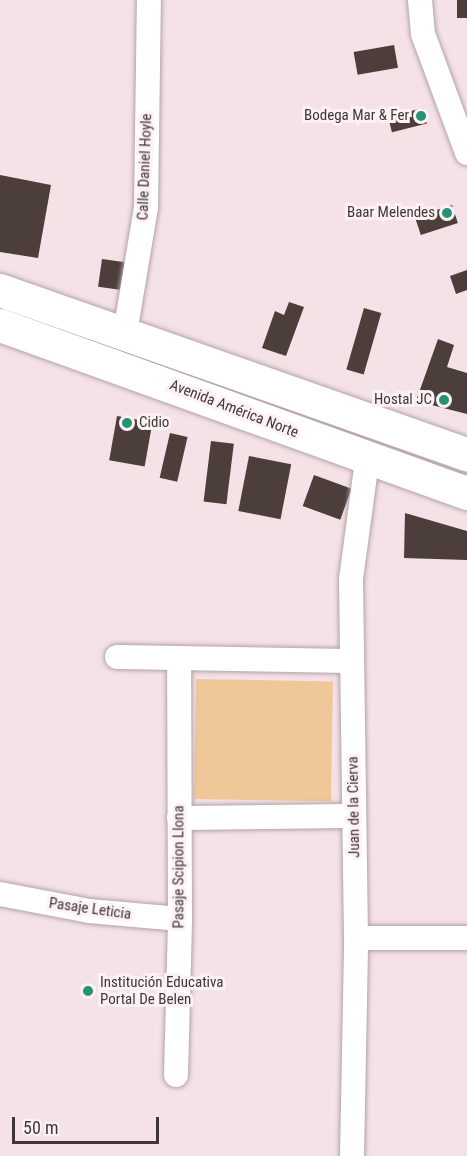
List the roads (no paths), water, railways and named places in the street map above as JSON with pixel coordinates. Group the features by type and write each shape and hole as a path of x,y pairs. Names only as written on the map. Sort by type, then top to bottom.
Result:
{"main road":[{"path":"0,290 467,454"},
{"name":"Avenida América Norte","path":"0,325 190,392 367,460 467,493"},
{"path":"190,392 202,360"}],"street":[{"name":"Calle Daniel Hoyle","path":"125,333 146,208 149,0"},
{"path":"420,0 423,34 467,153"},
{"name":"Juan de la Cierva","path":"352,1156 356,938 351,579 367,460"},
{"path":"117,657 351,661"},
{"name":"Pasaje Scipion Llona","path":"176,1075 180,919 179,658"},
{"path":"179,818 354,816"},
{"name":"Pasaje Leticia","path":"0,894 89,911 180,919"},
{"path":"356,938 467,938"}],"place":[{"name":"Bodega Mar & Fer","path":"421,116"},
{"name":"Baar Melendes","path":"447,213"},
{"name":"Hostal JC","path":"444,400"},
{"name":"Cidio","path":"127,423"},
{"name":"Institución Educativa Portal De Belen","path":"88,991"}]}
